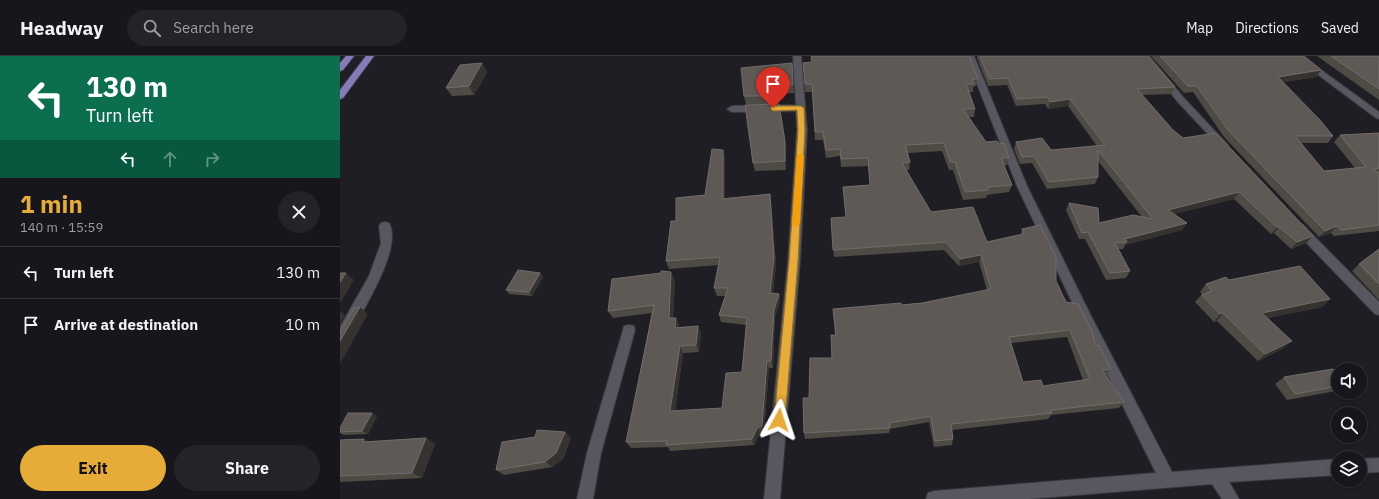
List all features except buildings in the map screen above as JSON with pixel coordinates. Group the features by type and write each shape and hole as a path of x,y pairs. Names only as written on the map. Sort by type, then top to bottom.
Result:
{"main road":[{"path":"340,68 350,56"},
{"path":"340,96 370,56"}],"street":[{"path":"772,499 794,261 802,130 797,56"},
{"path":"970,56 1022,186 1085,317 1168,480"},
{"path":"1144,56 1180,99 1228,151"},
{"path":"1298,56 1379,116"},
{"path":"732,109 801,108"},
{"path":"1293,221 1379,310"},
{"path":"340,339 375,277 387,244 385,226"},
{"path":"585,499 594,453 629,330"},
{"path":"1367,466 1379,465"},
{"path":"934,499 1331,468"},
{"path":"1216,476 1231,499"}],"slow traffic":[{"path":"796,224 800,156"}],"route":[{"path":"773,108 801,108 802,130 794,261 779,420"}]}
